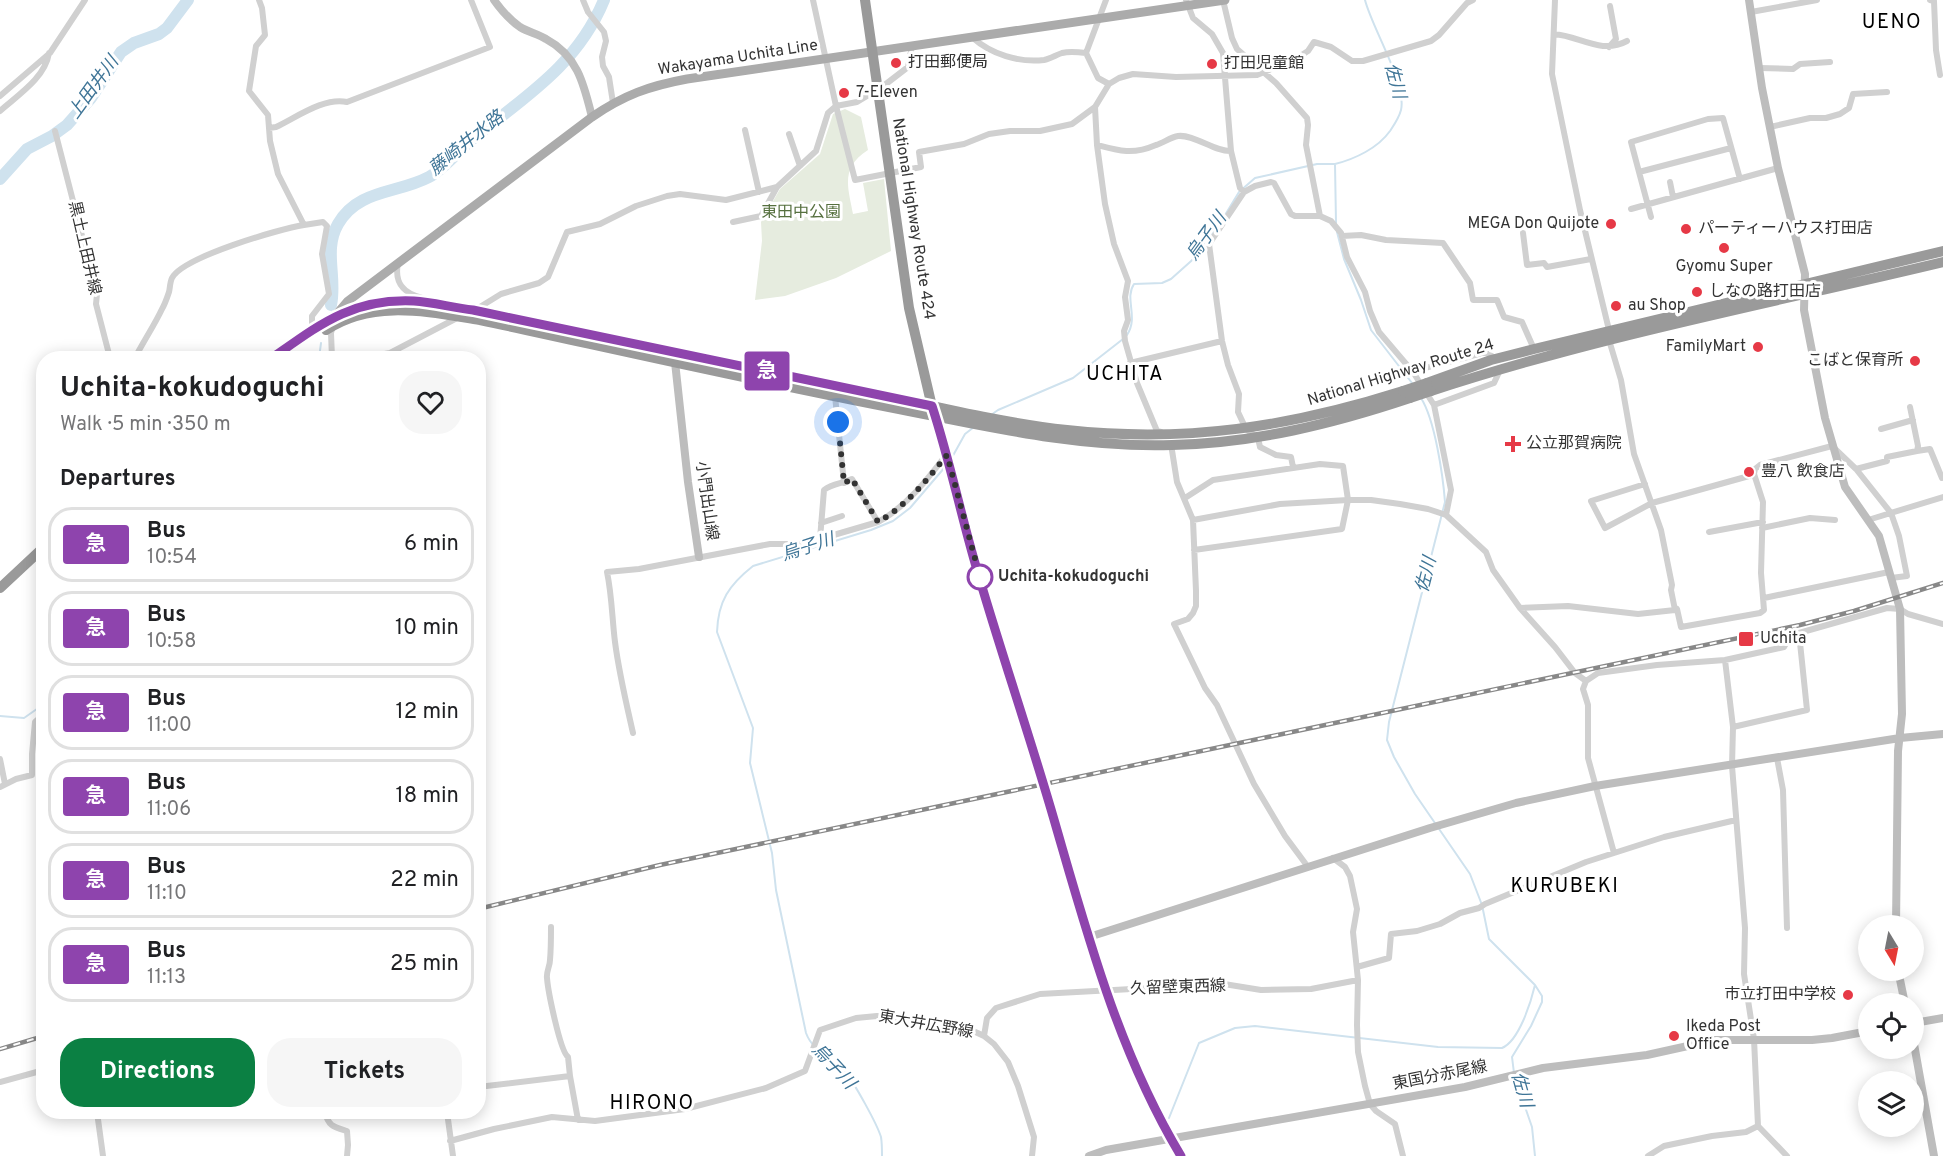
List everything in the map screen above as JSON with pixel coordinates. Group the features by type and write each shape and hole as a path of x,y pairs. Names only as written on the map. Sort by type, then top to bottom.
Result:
{"highway":[{"name":"National Highway Route 424","path":"865,0 909,308 934,411"},
{"name":"National Highway Route 24","path":"460,313 473,310 973,419 997,419 1087,432 1166,435 1246,429 1318,415 1406,394 1499,364 1609,335 1943,257"},
{"name":"National Highway Route 24","path":"291,351 349,310 389,301 416,301 675,362 835,396 934,411"},
{"name":"National Highway Route 24","path":"282,351 312,330 335,320"},
{"name":"National Highway Route 24","path":"1499,364 1534,349 1609,335"},
{"name":"National Highway Route 24","path":"973,419 988,428 1090,443 1172,445 1257,438 1349,418 1406,394"},
{"path":"0,588 36,554"}],"main road":[{"name":"Wakayama Uchita Line","path":"335,320 348,301 398,262 592,117 636,91 662,83 1099,19 1186,3 1224,0"},
{"path":"934,411 975,562 1106,991 1135,1068 1181,1156"}],"street":[{"path":"0,96 50,52 85,0"},
{"path":"259,0 265,35 256,46 249,91 268,115 278,174 304,225"},
{"path":"269,128 276,127 328,102 337,99 347,102 490,47 471,0"},
{"path":"494,0 512,21 546,39 571,59 583,79 592,117"},
{"path":"583,0 604,32 606,41 602,57 603,66 609,77 613,103"},
{"path":"813,0 855,180 921,167 919,152 964,144 989,134 1060,128 1072,124 1095,107 1109,84 1132,74 1176,77 1257,75 1297,58 1308,51 1314,42 1331,47 1352,61 1363,61 1392,53 1431,41 1467,3 1473,0"},
{"path":"1106,0 1086,54 1098,78 1109,84"},
{"path":"1224,0 1232,38 1237,49 1264,72 1307,118 1306,145 1320,216"},
{"path":"1556,0 1552,74 1591,259 1620,380 1634,454 1663,541 1675,610 1677,609 1681,627 1760,613 1764,610 1761,573 1762,494 1754,474 1755,469 1760,465 1832,447"},
{"path":"1749,0 1770,126 1805,274 1804,310 1832,447 1845,487 1879,536 1900,609 1902,714 1898,752 1896,915"},
{"path":"1751,12 1817,0"},
{"path":"1935,0 1935,34 1940,75"},
{"path":"1186,3 1192,18 1212,34 1223,53 1231,151 1242,190 1235,208 1209,244 1222,342 1239,394 1238,412 1246,429 1257,438 1260,447 1276,455 1292,458 1293,467"},
{"path":"1609,47 1616,39 1610,6"},
{"path":"1554,34 1567,35 1596,46 1616,47 1627,41"},
{"path":"973,38 994,51 1025,59 1045,60 1071,51 1086,54"},
{"path":"733,222 761,216 777,187 816,151 828,113 836,106 857,102 878,90 908,67 912,46"},
{"path":"0,111 37,78 48,62 50,52"},
{"path":"1760,68 1793,69 1800,64 1830,62"},
{"path":"1770,126 1840,114 1848,108 1853,94 1887,92"},
{"path":"1095,107 1104,204 1114,244 1128,281 1125,297 1128,320 1125,337 1130,363 1157,431 1166,435 1172,445 1177,482 1193,520 1196,606 1188,619 1174,624 1205,688 1217,705 1254,784 1285,836 1308,867"},
{"path":"1652,217 1631,142 1708,119 1723,118 1740,179"},
{"path":"745,130 759,192"},
{"name":"黒土上田井線","path":"56,134 97,294 96,304 108,351"},
{"path":"789,134 800,166"},
{"path":"1097,145 1122,153 1147,150 1179,136 1207,143 1222,152 1231,151"},
{"path":"1639,172 1731,148"},
{"path":"1631,209 1779,168"},
{"path":"1670,182 1673,197"},
{"path":"1242,190 1274,183 1291,214 1320,216 1331,221 1341,234 1347,257 1365,292 1379,332 1413,372 1434,405 1450,490 1446,515"},
{"path":"473,310 501,294 539,283 548,277 567,232 600,224 636,206 667,196 680,194 726,200 777,187"},
{"path":"139,351 162,309 170,291 172,278 186,265 233,246 294,227 323,222 327,224 328,229 321,254 329,294 312,316 312,330"},
{"path":"1523,233 1527,265 1544,263 1547,267 1591,259"},
{"path":"1341,234 1386,240 1443,243 1470,284 1473,300 1497,300 1504,317 1522,322 1534,349"},
{"path":"398,262 398,281 404,290 460,313"},
{"path":"394,351 460,313"},
{"path":"332,351 331,333 335,320"},
{"path":"1130,363 1158,358 1178,350 1222,342"},
{"path":"1413,372 1485,352 1499,364 1494,383 1434,405"},
{"name":"小門出山線","path":"675,362 689,492 699,557 770,544 803,544 878,522"},
{"path":"835,396 844,483"},
{"path":"1910,407 1917,451"},
{"path":"1881,429 1913,420"},
{"path":"1764,598 1890,575 1907,576 1899,536 1891,513 1856,469 1832,447"},
{"path":"1856,469 1887,461 1887,457 1930,449 1942,478"},
{"path":"820,539 824,490 832,484 844,483 852,479 878,522 913,495 947,455"},
{"path":"1185,498 1213,480 1320,464 1343,466 1348,500 1342,529 1194,550"},
{"path":"1645,484 1591,501 1605,528 1652,503 1754,474"},
{"path":"1868,519 1943,497"},
{"path":"1193,520 1280,504 1348,500 1371,500 1428,508 1446,515 1486,552 1493,570 1520,608 1575,673 1586,681"},
{"path":"821,523 842,516"},
{"path":"1709,532 1810,518 1835,520"},
{"path":"633,733 618,670 612,593 607,572 639,569 699,557"},
{"path":"1520,608 1568,606 1638,614 1675,610"},
{"path":"1614,853 1588,758 1588,705 1583,689 1586,681 1598,674 1621,670 1725,660 1784,647 1789,638 1799,633 1887,608 1900,609 1908,614 1943,624"},
{"path":"1733,727 1807,710 1799,633"},
{"path":"1725,660 1733,727 1732,766 1745,928 1744,974 1754,1040 1758,1126 1787,1156"},
{"path":"0,759 2,786 32,775 36,721"},
{"path":"1089,938 1333,858 1516,803 1594,786 1900,738 1943,734"},
{"path":"1777,758 1782,790 1787,928"},
{"path":"1357,967 1389,958 1391,934 1440,924 1460,913 1586,862 1664,837 1736,820"},
{"path":"1333,858 1345,867 1350,876 1357,909 1353,932 1358,980 1358,1052 1371,1104 1376,1111 1395,1124 1403,1156"},
{"path":"551,927 550,962 546,976 555,1024 560,1034 564,1054 568,1057 578,1120"},
{"name":"久留壁東西線","path":"984,1036 987,1018 996,1008 1040,994 1224,984 1261,990 1311,989 1358,980"},
{"name":"東大井広野線","path":"450,1141 552,1117 595,1121 686,1109 766,1088 805,1071 820,1030 866,1016 969,1029 994,1044 1008,1062 1018,1086 1034,1137 1032,1156"},
{"path":"1924,1021 1943,1018"},
{"name":"東国分赤尾線","path":"1089,1156 1107,1150 1371,1104 1563,1065 1647,1055 1715,1040 1812,1040 1858,1033"},
{"path":"1917,1059 1934,1156"},
{"path":"0,1082 36,1072"},
{"path":"486,1086 570,1076"},
{"path":"98,1119 103,1156"},
{"path":"327,1119 331,1126 346,1131 347,1156"},
{"path":"448,1119 453,1156"},
{"path":"1648,1156 1664,1146 1746,1132 1758,1126"}],"green space":[{"name":"東田中公園","path":"845,109 861,117 868,150 853,164 848,179 853,214 868,211 863,183 884,179 891,251 836,278 785,296 755,300 762,241 761,222 780,189 820,154 833,114"}],"waterway":[{"name":"上田井川","path":"0,179 27,149 67,125 91,98 121,52 134,43 159,34 167,28 188,0"},
{"name":"藤崎井水路","path":"331,305 333,284 331,244 338,224 346,213 367,198 417,182 440,170 470,141 529,95 564,62 593,23 604,0"},
{"name":"佐川","path":"1336,223 1335,164 1373,148 1392,129 1401,110 1399,86 1365,0"},
{"name":"烏子川","path":"1222,220 1239,192 1255,178 1317,164 1335,164"},
{"name":"烏子川","path":"1127,335 1132,322 1130,296 1134,284 1162,283 1171,279 1199,254 1207,238 1217,228"},
{"name":"佐川","path":"1337,232 1344,259 1371,330 1412,383"},
{"name":"烏子川","path":"991,415 1073,378 1123,339"},
{"name":"藤崎井水路","path":"320,351 321,343"},
{"name":"佐川","path":"1421,398 1434,434 1445,502 1389,722 1387,740 1415,794 1470,874 1482,905 1489,939 1535,985 1542,996 1542,1002 1531,1026 1512,1057 1514,1073"},
{"name":"烏子川","path":"950,461 965,434 974,427"},
{"name":"烏子川","path":"882,1156 879,1131 854,1085 840,1067 813,1045 806,1033 776,890 772,853 750,763 753,728 717,632 718,621 726,594 753,566 871,530 893,521 910,508 945,467"},
{"name":"藤崎井水路","path":"0,716 24,718 36,710"},
{"path":"1169,1118 1199,1043 1235,1028 1255,1026 1438,1047 1502,1048 1514,1038 1519,1029 1535,985"},
{"name":"佐川","path":"1515,1078 1532,1127 1535,1156"}],"railway":[{"path":"486,907 660,865 1800,625 1943,583"},
{"path":"0,1049 36,1038"}],"bus line":[{"name":"急","path":"282,351 337,315 349,310 389,301 416,301 473,310 932,406 951,468 975,562 1106,991 1135,1068 1181,1156"}],"place":[{"name":"打田郵便局","path":"896,63"},
{"name":"打田児童館","path":"1212,64"},
{"name":"7-Eleven","path":"844,93"},
{"name":"MEGA Don Quijote","path":"1611,224"},
{"name":"パーティーハウス打田店","path":"1686,229"},
{"name":"Gyomu Super","path":"1724,248"},
{"name":"しなの路打田店","path":"1697,292"},
{"name":"au Shop","path":"1616,306"},
{"name":"FamilyMart","path":"1758,347"},
{"name":"こばと保育所","path":"1915,361"},
{"name":"公立那賀病院","path":"1513,444"},
{"name":"豊八 飲食店","path":"1749,472"},
{"name":"Uchita-kokudoguchi","path":"980,577"},
{"name":"Uchita","path":"1746,639"},
{"name":"市立打田中学校","path":"1848,995"},
{"name":"Ikeda Post Office","path":"1674,1036"}],"district":[{"name":"UENO","path":"1892,23"},
{"name":"UCHITA","path":"1125,375"},
{"name":"KURUBEKI","path":"1565,887"},
{"name":"HIRONO","path":"652,1104"}],"route":[{"path":"838,422 844,483 852,479 878,522 913,495 947,455 980,577"}]}
